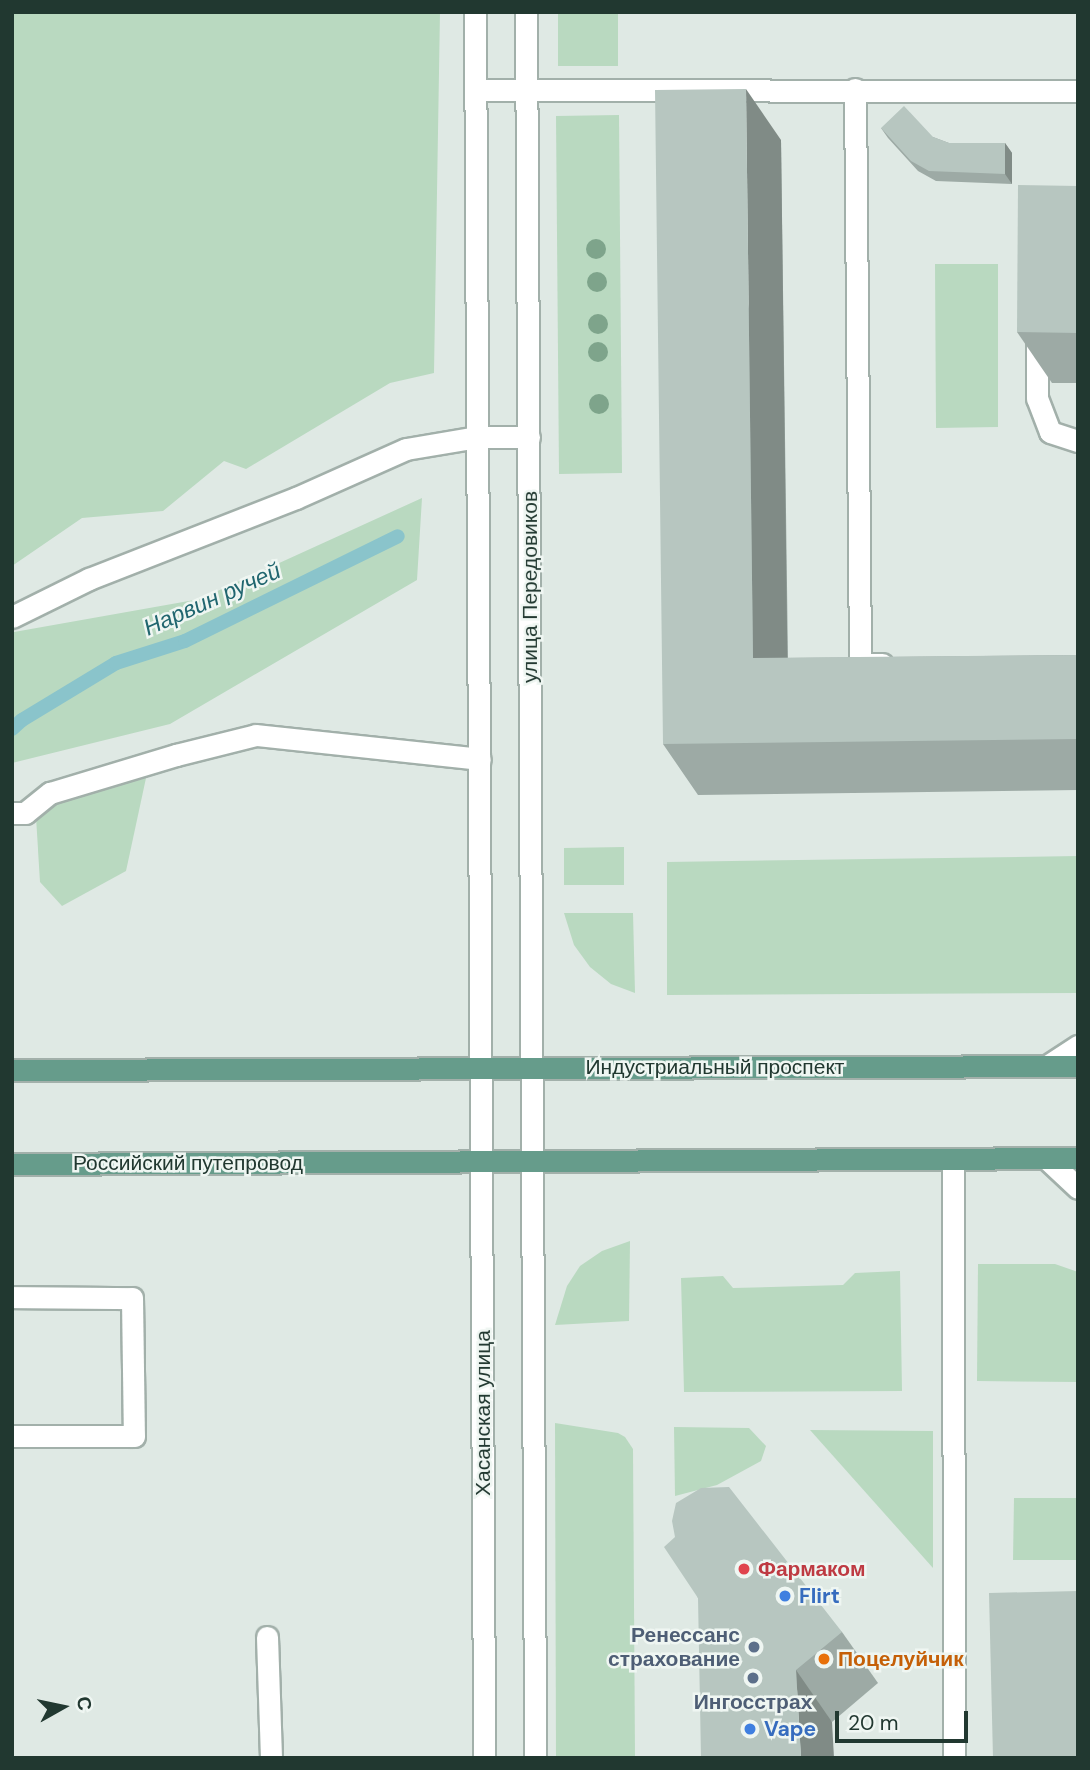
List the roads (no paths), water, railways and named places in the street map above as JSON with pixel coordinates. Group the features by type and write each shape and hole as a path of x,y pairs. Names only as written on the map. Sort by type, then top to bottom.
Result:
{"main road":[{"name":"Индустриальный проспект","path":"12,1070 1078,1066"},
{"path":"482,1161 1078,1158"},
{"name":"Российский путепровод","path":"12,1164 482,1161"}],"street":[{"path":"475,12 482,1068"},
{"name":"улица Передовиков","path":"526,12 533,1161"},
{"path":"855,89 860,664 901,664"},
{"path":"475,90 1078,91"},
{"path":"1037,315 1037,398 1050,432 1078,441"},
{"path":"12,617 89,579 296,498 406,449 478,437 529,437"},
{"path":"12,813 25,813 50,793 176,755 256,735 480,759"},
{"path":"1047,1066 1078,1046"},
{"name":"Хасанская улица","path":"482,1068 484,1758"},
{"path":"1046,1158 1078,1188"},
{"path":"953,1159 954,1758"},
{"path":"533,1161 535,1758"},
{"path":"12,1297 132,1298 134,1436 12,1436"},
{"path":"267,1637 271,1758"}],"waterway":[{"name":"Нарвин ручей","path":"12,729 22,720 116,663 185,641 398,536"}],"place":[{"name":"Фармаком","path":"744,1569"},
{"name":"Flirt","path":"785,1596"},
{"name":"Ренессанс страхование","path":"754,1647"},
{"name":"Поцелуйчик","path":"824,1659"},
{"name":"Ингосстрах","path":"753,1678"},
{"name":"Vape","path":"750,1729"}]}
